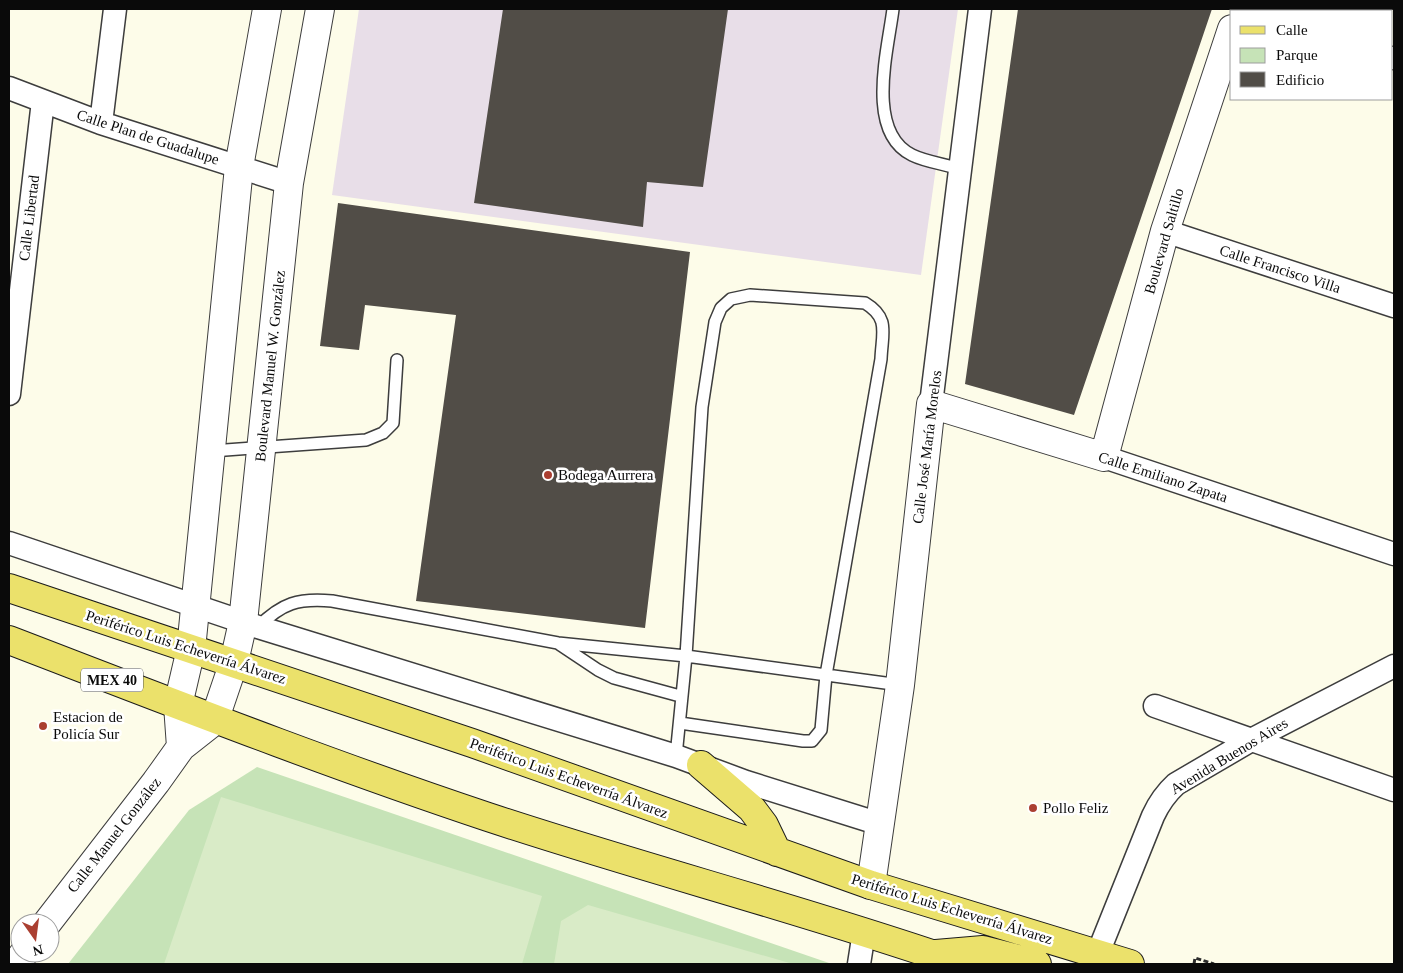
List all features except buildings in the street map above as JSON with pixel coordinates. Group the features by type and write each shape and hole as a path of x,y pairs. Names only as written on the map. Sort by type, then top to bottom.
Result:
{"main road":[{"name":"Periférico Luis Echeverría Álvarez","path":"9,588 472,743 871,885 1094,959 1130,964"},
{"name":"MEX 40","path":"9,640 214,720"},
{"path":"214,720 486,816 864,932 961,964"},
{"path":"688,761 752,809 764,825 777,852"},
{"path":"932,954 983,950 1037,964"}],"street":[{"path":"101,123 115,9"},
{"path":"181,747 178,705 191,649 196,606 240,168 267,9"},
{"name":"Boulevard Manuel W. González","path":"214,720 234,662 251,625 262,449 289,183 320,9"},
{"name":"Calle José María Morelos","path":"871,885 900,685 931,404 980,9"},
{"name":"Boulevard Saltillo","path":"1104,457 1165,231 1230,35"},
{"name":"Calle Plan de Guadalupe","path":"9,88 101,123 289,183"},
{"name":"Calle Libertad","path":"9,394 42,101"},
{"name":"Calle Francisco Villa","path":"1165,231 1394,306"},
{"name":"Calle Emiliano Zapata","path":"931,404 1104,457 1394,554"},
{"path":"9,544 251,625 688,761 880,824"},
{"name":"Avenida Buenos Aires","path":"1094,959 1161,799 1176,784 1253,739 1394,666"},
{"path":"1155,706 1394,790"},
{"name":"Calle Manuel González","path":"55,913 181,747 214,720"},
{"path":"859,964 864,932"}],"lane":[{"path":"893,9 882,103 888,128 898,146 912,155 960,168"},
{"path":"680,723 803,742 812,740 821,730 826,675 881,359 883,319 876,310 865,303 750,295 731,298 721,308 715,322 702,407 686,656 680,696 680,723 676,740 688,761"},
{"path":"212,451 262,449 366,440 383,433 393,423 397,360"},
{"path":"251,625 289,603 310,599 332,601 558,643 686,656 900,685"},
{"path":"558,643 598,670 614,678 680,696"}],"path":[{"path":"1194,964 1195,958 1214,964"}],"shaded area":[{"path":"359,9 958,9 921,275 332,195"}],"green space":[{"path":"257,767 829,963 68,964 189,810"},
{"path":"221,797 542,896 522,964 164,964"},
{"path":"588,905 793,964 554,964 561,921"}],"place":[{"name":"Bodega Aurrera","path":"548,475"},
{"name":"Estacion de Policía Sur","path":"43,726"},
{"name":"Pollo Feliz","path":"1033,808"}]}
